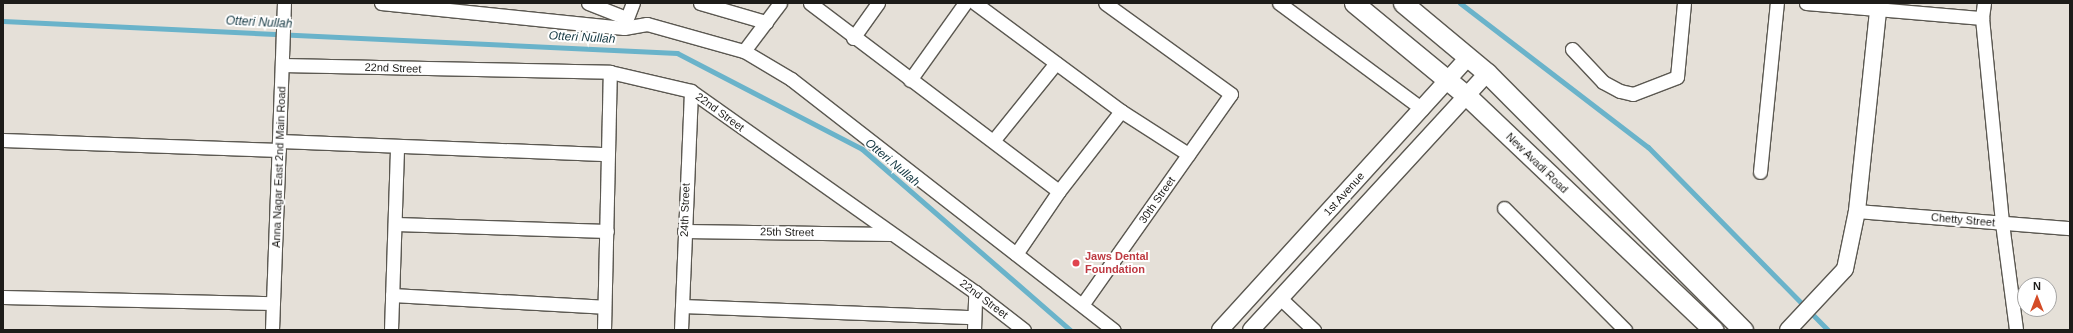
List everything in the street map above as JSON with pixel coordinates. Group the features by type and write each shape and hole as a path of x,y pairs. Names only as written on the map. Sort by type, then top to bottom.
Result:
{"main road":[{"name":"New Avadi Road","path":"1354,3 1467,96 1714,330"},
{"path":"1403,3 1487,73 1743,330"}],"street":[{"name":"Anna Nagar East 2nd Main Road","path":"272,330 284,3"},
{"path":"381,3 647,24 744,51 791,79 1114,330"},
{"path":"588,3 625,23"},
{"path":"625,23 633,3"},
{"path":"700,3 766,22"},
{"path":"744,51 780,3"},
{"path":"810,3 853,38 1059,191"},
{"path":"853,38 878,3"},
{"path":"910,80 965,3"},
{"path":"975,3 1121,111 1188,154"},
{"name":"30th Street","path":"1082,305 1231,94 1105,3"},
{"path":"1279,3 1422,109"},
{"path":"1572,49 1603,82 1620,91 1633,94 1676,77 1684,3"},
{"path":"1760,172 1777,3"},
{"path":"1806,3 1878,7 1982,18"},
{"path":"1984,3 1982,18 2002,223 2016,330"},
{"path":"1788,330 1845,269 1856,211 1878,7"},
{"name":"1st Avenue","path":"1220,330 1468,57"},
{"path":"993,142 1056,63"},
{"name":"22nd Street","path":"282,64 610,72 691,91 975,292 1024,330"},
{"path":"604,330 610,72"},
{"name":"1st Avenue","path":"1251,330 1487,73"},
{"name":"24th Street","path":"681,330 691,91"},
{"path":"1016,254 1059,191 1121,111"},
{"path":"3,140 279,146 397,146 608,154"},
{"path":"391,330 396,224 397,146"},
{"path":"1504,208 1625,330"},
{"name":"Chetty Street","path":"1856,211 2070,228"},
{"path":"396,224 607,231"},
{"name":"25th Street","path":"684,231 891,234"},
{"path":"682,306 974,324 975,292"},
{"path":"392,295 604,307"},
{"path":"3,297 274,303"},
{"path":"1280,298 1314,330"}],"waterway":[{"path":"1460,3 1648,147 1828,330"},
{"name":"Otteri Nullah","path":"3,21 677,53 862,149 1070,330"}],"place":[{"name":"Jaws Dental Foundation","path":"1076,263"}]}
